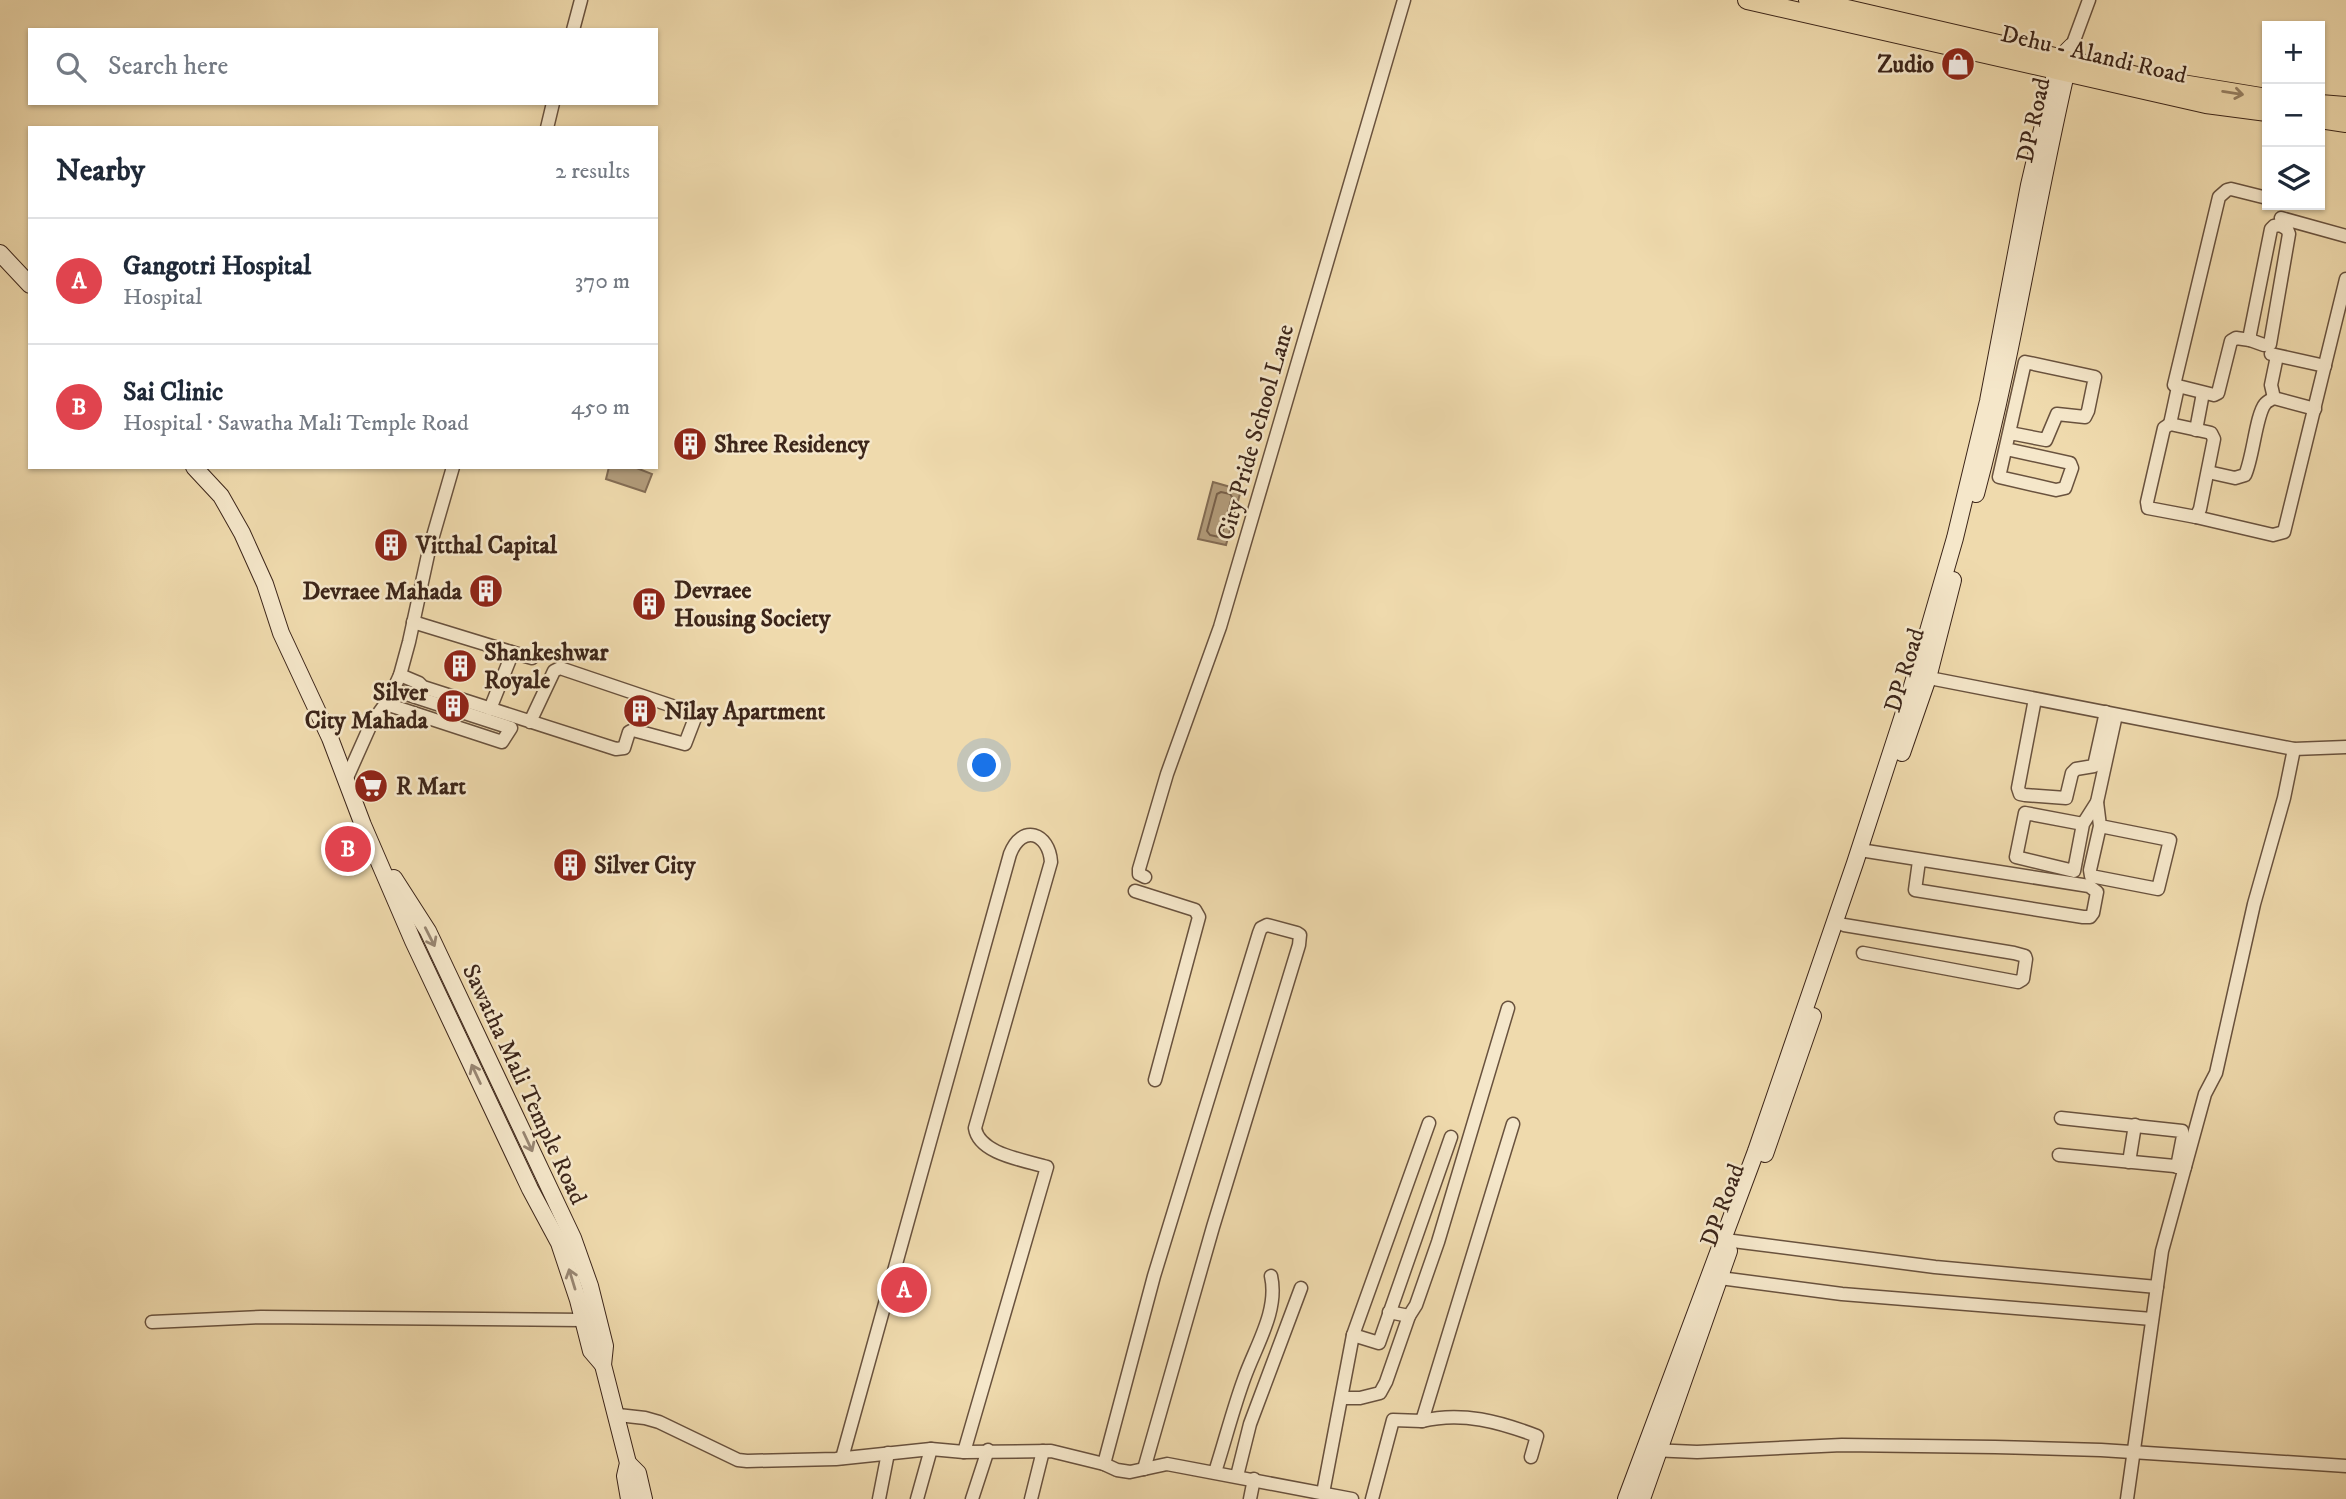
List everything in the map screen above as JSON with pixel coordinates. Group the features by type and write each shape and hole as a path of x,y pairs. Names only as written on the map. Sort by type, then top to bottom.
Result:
{"main road":[{"name":"Dehu - Alandi Road","path":"1747,0 2065,62"},
{"name":"Dehu - Alandi Road","path":"1808,0 2262,111"},
{"name":"Dehu - Alandi Road","path":"2200,95 2262,98"},
{"path":"2325,104 2346,106"},
{"path":"2325,120 2346,123"}],"street":[{"path":"574,28 581,0"},
{"name":"City Pride School Lane","path":"1142,875 1167,774 1220,627 1404,0"},
{"path":"2065,62 2089,0"},
{"name":"DP Road","path":"1922,677 1998,373 2065,62"},
{"path":"547,126 553,105"},
{"path":"2262,197 2231,189 2219,197 2174,385 2214,395 2218,393 2233,339 2270,344 2289,234 2281,222"},
{"path":"2250,340 2271,229 2281,222 2283,210"},
{"path":"2281,222 2346,236"},
{"path":"0,253 28,283"},
{"path":"2178,387 2170,424 2164,428 2147,502 2148,508 2273,535 2284,532 2346,279"},
{"path":"2264,345 2269,352 2277,356 2325,366"},
{"path":"2274,398 2271,385 2277,356"},
{"path":"1991,439 2008,442 2070,463 2072,468 2068,485 2061,490 1999,477 2008,442 2025,362 2095,377 2085,417 2057,414 2046,440 2008,442"},
{"name":"DP Road","path":"1642,1499 1653,1450 1756,1151 1864,851 1922,677 1991,439 1998,373"},
{"path":"2196,430 2203,393"},
{"path":"2208,472 2235,478 2245,475 2265,403 2274,398 2315,409"},
{"path":"2170,424 2211,433 2214,439 2196,517"},
{"name":"Sawatha Mali Temple Road","path":"196,469 221,496 242,533 265,584 281,633 330,738 345,780 425,965 530,1189 559,1243 591,1351 603,1365"},
{"path":"345,780 372,724 397,682 414,622 429,550 452,469"},
{"path":"414,622 533,658"},
{"path":"490,709 511,652"},
{"path":"397,682 417,688 423,687 530,722 621,750 630,730 685,744 695,718 693,713 560,668 554,671 530,722"},
{"path":"1922,677 2294,749 2346,747"},
{"path":"386,704 502,742 511,728 397,682"},
{"path":"2035,699 2018,788 2020,794 2025,795 2066,798 2072,773 2076,769 2094,766 2111,713"},
{"path":"2100,826 2171,840 2158,890 2091,876 2100,826 2097,802 2111,713"},
{"path":"2127,1499 2162,1251 2181,1167 2205,1094 2216,1073 2254,904 2284,798 2294,749"},
{"path":"2084,824 2025,813 2016,857 2074,871 2084,824 2097,802"},
{"path":"842,1458 1010,853 1022,836 1034,835 1051,849 1051,862 975,1128 978,1138 988,1148 1047,1167 964,1452"},
{"name":"Sawatha Mali Temple Road","path":"369,837 428,931 573,1238 590,1286 605,1346 603,1365 618,1415 628,1463 625,1476 629,1499"},
{"path":"1864,851 2089,886 2097,892 2093,913 2090,917 1915,890 1919,861"},
{"name":"DP Road","path":"1626,1499 1653,1450 1777,1125 1844,925 1864,851"},
{"path":"1135,891 1195,909 1199,917 1155,1080"},
{"path":"1104,1464 1154,1276 1259,933 1261,928 1267,925 1297,933 1300,935 1299,945 1213,1227 1144,1469"},
{"path":"1844,925 2014,953 2025,956 2026,959 2023,979 2018,982 1863,953"},
{"path":"1342,1398 1360,1398 1380,1393 1386,1382 1438,1242 1508,1008"},
{"path":"2061,1118 2182,1131 2181,1167"},
{"path":"1328,1496 1353,1335 1429,1123"},
{"path":"1422,1421 1513,1124"},
{"path":"2129,1162 2135,1125"},
{"path":"1353,1335 1379,1343 1451,1138"},
{"path":"2059,1155 2181,1167"},
{"path":"1733,1241 1935,1267 2157,1287"},
{"path":"1215,1472 1243,1381 1271,1306 1274,1290 1271,1276"},
{"path":"1720,1278 1856,1295 2152,1320"},
{"path":"1237,1476 1250,1424 1301,1288"},
{"path":"1390,1312 1409,1316"},
{"path":"152,1322 261,1317 583,1320"},
{"path":"618,1415 659,1422 738,1460 758,1462 842,1458 931,1449 964,1452 1043,1451 1104,1464 1117,1470 1130,1472 1167,1464 1352,1499"},
{"path":"1372,1499 1393,1420 1422,1421 1463,1416 1500,1422 1537,1436 1531,1457"},
{"path":"1653,1450 1697,1452 1842,1445 1995,1447 2346,1466"},
{"path":"917,1499 931,1449"},
{"path":"972,1499 988,1450"},
{"path":"1031,1499 1043,1451"},
{"path":"879,1499 888,1453"},
{"name":"Sawatha Mali Temple Road","path":"628,1463 638,1473 644,1499"},
{"path":"1250,1499 1254,1479"}],"water":[{"path":"608,469 639,469 652,474 645,492 606,479"},
{"path":"1213,482 1241,490 1226,545 1198,539"}],"place":[{"name":"Zudio","path":"1958,64"},
{"name":"Shree Residency","path":"690,444"},
{"name":"Vitthal Capital","path":"391,545"},
{"name":"Devraee Mahada","path":"486,591"},
{"name":"Devraee Housing Society","path":"649,604"},
{"name":"Shankeshwar Royale","path":"460,666"},
{"name":"Silver City Mahada","path":"453,706"},
{"name":"Nilay Apartment","path":"640,711"},
{"name":"R Mart","path":"371,786"},
{"name":"Sai Clinic","path":"348,849"},
{"name":"Silver City","path":"570,865"},
{"name":"Gangotri Hospital","path":"904,1290"}]}
